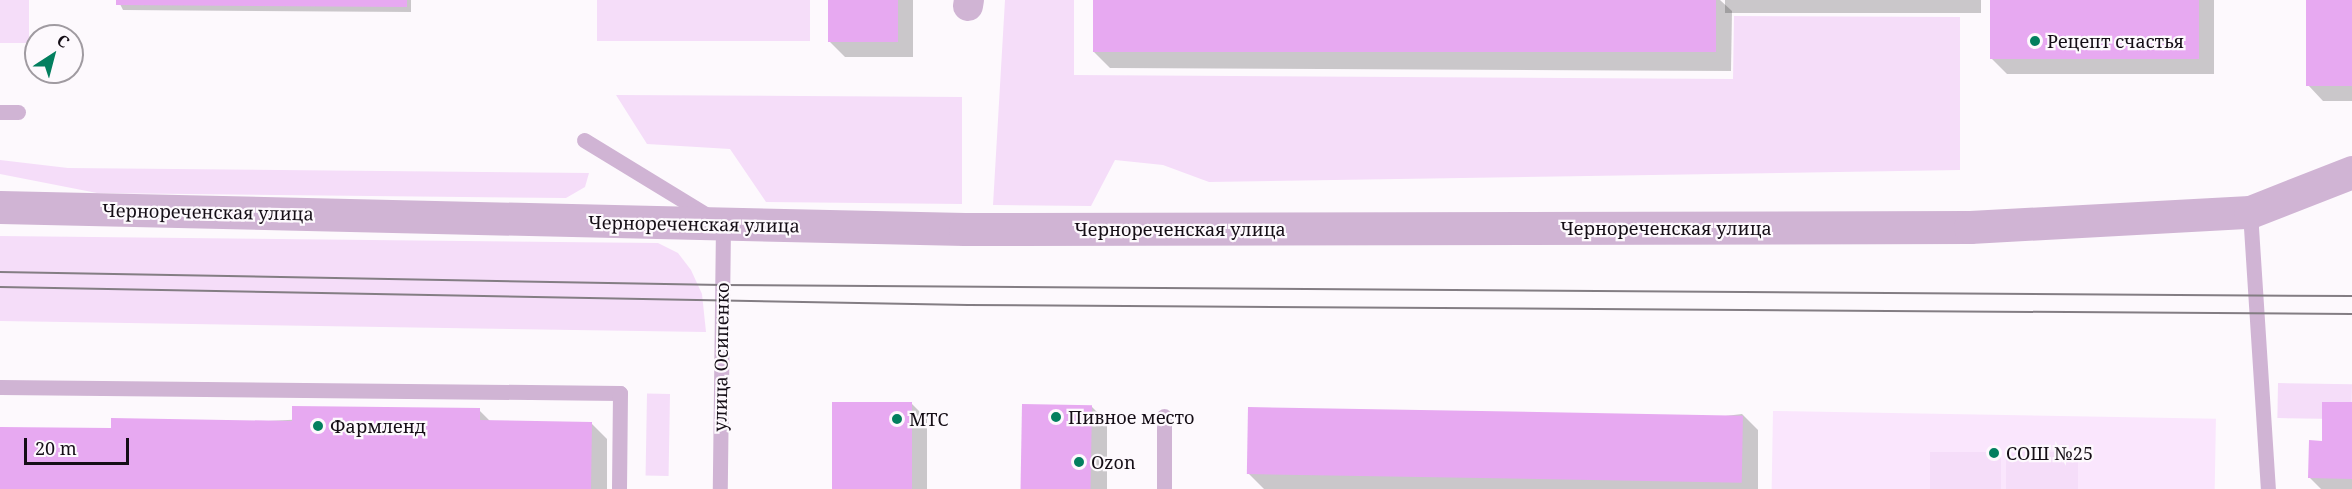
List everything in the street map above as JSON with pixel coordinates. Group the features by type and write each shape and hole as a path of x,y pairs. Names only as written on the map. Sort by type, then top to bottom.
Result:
{"street":[{"name":"Чернореченская улица","path":"0,207 723,225 1958,227 2250,212 2352,172"}],"lane":[{"path":"0,112 18,112"},
{"path":"584,140 723,225"},
{"path":"2250,212 2268,489"},
{"name":"улица Осипенко","path":"720,489 723,225"},
{"path":"0,387 620,393 620,489"},
{"path":"1164,416 1164,489"}],"shaded area":[{"path":"0,0 29,0 29,24 24,24 24,43 0,43"},
{"path":"597,0 810,0 810,41 597,41"},
{"path":"1005,0 1074,0 1074,75 1733,79 1734,16 1960,17 1960,170 1209,182 1163,165 1115,160 1091,206 993,205"},
{"path":"616,95 962,97 962,204 766,202 730,149 647,144"},
{"path":"0,160 68,168 589,173 585,187 566,198 97,193 0,174"},
{"path":"0,236 658,243 678,253 691,270 702,294 706,332 0,321"},
{"path":"2278,383 2352,384 2351,419 2277,418"},
{"path":"647,394 670,394 669,476 646,476"},
{"name":"СОШ №25","path":"1773,411 2216,419 2215,489 1772,489"},
{"path":"1930,452 2001,452 2001,489 1930,489"},
{"path":"2006,452 2078,452 2078,489 2006,489"}],"building":[{"path":"116,0 407,0 407,7 116,5"},
{"path":"828,0 898,0 898,42 828,42"},
{"path":"1093,0 1716,0 1716,52 1093,52"},
{"path":"1990,0 2199,0 2199,59 1990,59"},
{"path":"2306,0 2352,0 2352,86 2306,86"},
{"path":"832,402 912,402 912,489 832,489"},
{"path":"2322,402 2352,402 2352,479 2308,478 2309,440 2322,441"},
{"path":"1022,404 1092,405 1091,489 1021,489"},
{"path":"292,406 480,408 480,420 592,422 591,489 0,489 0,427 111,428 111,418 292,421"},
{"path":"1248,407 1743,416 1742,483 1247,474"}],"tram line":[{"path":"0,272 722,285 2352,296"},
{"path":"0,287 968,305 2352,314"}],"place":[{"name":"Рецепт счастья","path":"2035,41"},
{"name":"Пивное место","path":"1056,417"},
{"name":"МТС","path":"897,419"},
{"name":"Фармленд","path":"318,426"},
{"name":"СОШ №25","path":"1994,453"},
{"name":"Ozon","path":"1079,462"}]}
